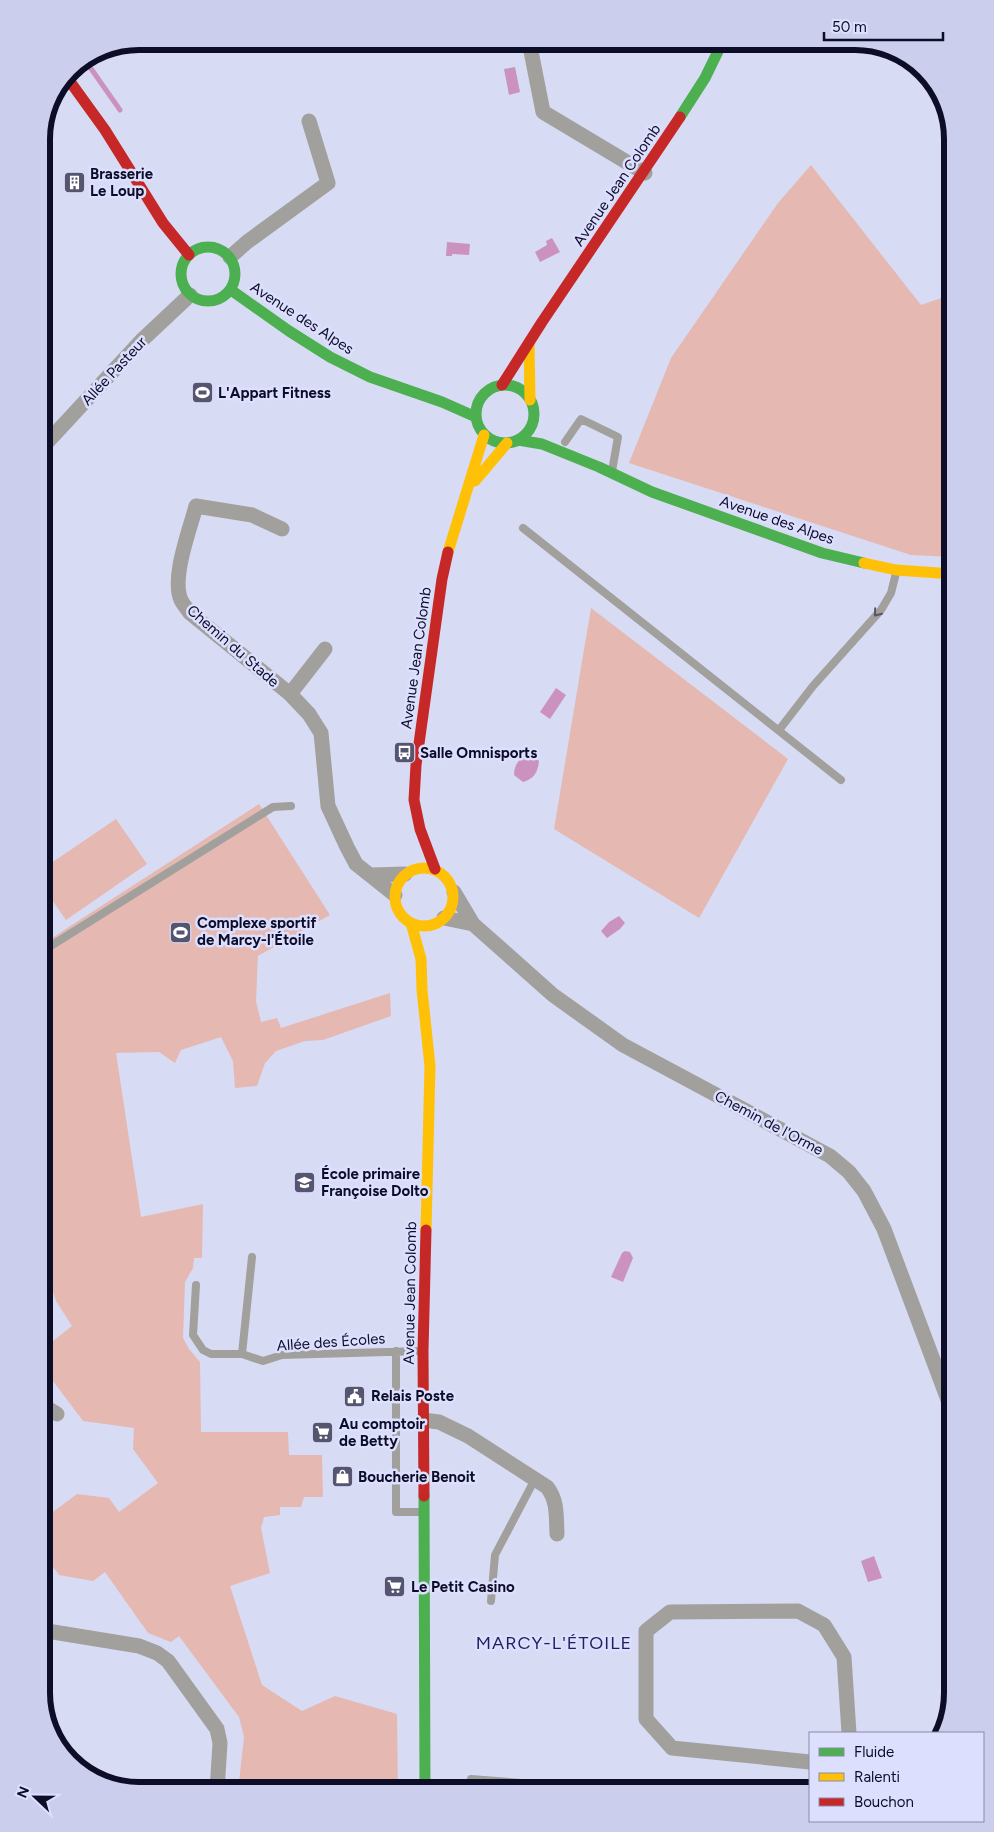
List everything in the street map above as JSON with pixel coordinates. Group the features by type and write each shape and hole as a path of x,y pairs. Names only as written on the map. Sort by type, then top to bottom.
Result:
{"street":[{"path":"531,50 543,112 645,173"},
{"name":"Avenue Jean Colomb","path":"502,385 529,342 645,173 708,74 719,50"},
{"path":"70,82 105,130 163,223 189,255"},
{"path":"230,257 246,242 328,183 309,121"},
{"path":"210,247 217,248 230,257 236,269 234,283 231,290 225,296 216,301 207,302 198,300 184,288 181,280 181,270 184,262 195,250 210,247"},
{"name":"Avenue des Alpes","path":"231,290 330,357 370,376 442,402 476,417"},
{"name":"Allée Pasteur","path":"50,439 141,341 190,295"},
{"path":"529,342 530,400"},
{"path":"502,385 519,388 530,400 538,421 526,435 507,444 498,443 484,434 478,426 476,417 480,399 486,392 502,385"},
{"name":"Avenue des Alpes","path":"442,402 480,399"},
{"name":"Avenue Jean Colomb","path":"435,869 420,829 414,800 420,736 442,579 451,538 484,434"},
{"name":"Avenue des Alpes","path":"561,439 599,467"},
{"name":"Avenue des Alpes","path":"518,440 542,444 661,495 822,553 896,570 944,573"},
{"name":"Avenue Jean Colomb","path":"466,493 489,462 507,444"},
{"name":"Chemin du Stade","path":"282,529 252,514 196,506 178,578 180,599 190,613 290,694 309,714 321,733 328,806 356,864 395,895"},
{"name":"Chemin du Stade","path":"290,694 325,649"},
{"name":"Avenue Jean Colomb","path":"410,872 420,829"},
{"path":"371,875 410,872 428,868 435,869 450,882 454,892 450,911 441,921 429,926 420,926 411,923 399,911 395,895 396,887 410,872"},
{"name":"Chemin de l'Orme","path":"454,892 473,924 552,995 624,1045 823,1151 849,1172 864,1190 884,1229 944,1389"},
{"path":"441,921 473,924"},
{"name":"Avenue Jean Colomb","path":"421,959 441,921"},
{"name":"Avenue Jean Colomb","path":"411,923 421,959 422,990 430,1066 423,1351 426,1782"},
{"path":"50,1410 57,1414"},
{"path":"424,1420 440,1422 468,1436 547,1487 554,1496 557,1534"},
{"path":"809,1762 672,1748 646,1719 646,1631 670,1612 798,1611 824,1625 844,1657 849,1732"},
{"path":"50,1631 140,1646 157,1653 168,1661 217,1729 220,1743 218,1782"}],"lane":[{"path":"561,439 581,419 618,437 612,473"},
{"path":"523,528 841,780"},
{"path":"779,730 813,686 881,610 891,593 896,570"},
{"path":"50,946 273,807 291,806"},
{"path":"242,1354 252,1257"},
{"name":"Allée des Écoles","path":"196,1285 193,1335 203,1350 211,1354 242,1354 263,1362 282,1355 423,1351"},
{"path":"396,1352 396,1512 424,1512"},
{"path":"491,1602 495,1555 535,1479"},
{"path":"471,1782 471,1779 509,1782"}],"shaded area":[{"path":"515,67 520,92 509,95 504,69"},
{"path":"811,165 921,305 944,297 944,557 911,555 629,463 671,358 778,203"},
{"path":"552,238 560,252 540,262 535,252 547,245 546,241"},
{"path":"447,242 470,244 469,255 452,254 452,256 446,256"},
{"path":"591,608 788,759 699,918 554,829"},
{"path":"556,688 566,695 550,719 540,712"},
{"path":"530,754 539,761 538,769 533,777 523,782 514,775 516,764 523,757"},
{"path":"259,804 330,915 258,956 256,1001 261,1022 277,1018 281,1028 390,993 391,1016 323,1040 305,1041 276,1051 265,1063 257,1086 235,1088 233,1061 221,1037 181,1050 175,1063 159,1052 116,1053 141,1217 203,1204 202,1258 194,1258 193,1268 185,1282 183,1338 200,1362 201,1432 288,1432 289,1455 322,1455 323,1497 304,1497 301,1507 280,1507 280,1515 264,1517 261,1528 270,1573 230,1586 262,1685 302,1711 335,1696 397,1714 398,1782 239,1782 244,1737 239,1717 179,1636 171,1642 148,1633 105,1572 93,1581 59,1575 50,1563 50,1514 77,1494 109,1498 119,1512 158,1483 133,1449 134,1428 83,1421 53,1381 50,1380 53,1341 72,1326 56,1301 50,1282 50,939"},
{"path":"116,819 147,864 66,920 50,897 50,864"},
{"path":"619,916 625,923 607,938 601,931 609,922"},
{"path":"625,1251 630,1252 633,1258 623,1282 611,1277 622,1253"},
{"path":"874,1556 882,1578 868,1582 861,1561"}],"waterway":[{"path":"89,66 120,110"}],"traffic: fast":[{"path":"680,117 705,78 719,50"},
{"path":"203,247 213,247 223,251 231,259 235,274 231,289 223,297 213,301 203,301 193,297 185,289 181,279 181,269 185,259 193,251 203,247"},
{"path":"231,290 330,357 370,377 442,402 476,417"},
{"path":"505,385 516,387 529,398 534,414 532,425 521,438 505,443 494,441 481,430 476,414 478,403 489,390 505,385"},
{"path":"518,440 542,444 599,467 652,492 822,553 864,563"},
{"path":"424,1496 425,1782"}],"traffic: slow":[{"path":"529,342 530,400"},
{"path":"448,552 484,435"},
{"path":"475,481 507,443"},
{"path":"864,563 896,570 944,573"},
{"path":"418,868 430,868 445,876 453,891 453,897 453,903 445,918 430,926 418,926 403,918 395,903 395,891 403,876 418,868"},
{"path":"411,923 421,959 422,990 430,1066 426,1230"}],"traffic: jam":[{"path":"70,82 105,130 163,223 189,255"},
{"path":"502,385 542,322 680,117"},
{"path":"435,869 420,829 414,800 416,765 442,579 448,552"},
{"path":"424,1496 423,1351 426,1230"}],"place":[{"name":"Brasserie Le Loup","path":"74,183"},
{"name":"L'Appart Fitness","path":"202,393"},
{"name":"Salle Omnisports","path":"404,753"},
{"name":"Complexe sportif de Marcy-l'Étoile","path":"181,932"},
{"name":"École primaire Françoise Dolto","path":"305,1183"},
{"name":"Relais Poste","path":"355,1396"},
{"name":"Au comptoir de Betty","path":"323,1433"},
{"name":"Boucherie Benoit","path":"342,1477"},
{"name":"Le Petit Casino","path":"395,1587"}],"district":[{"name":"MARCY-L'ÉTOILE","path":"554,1643"}]}
